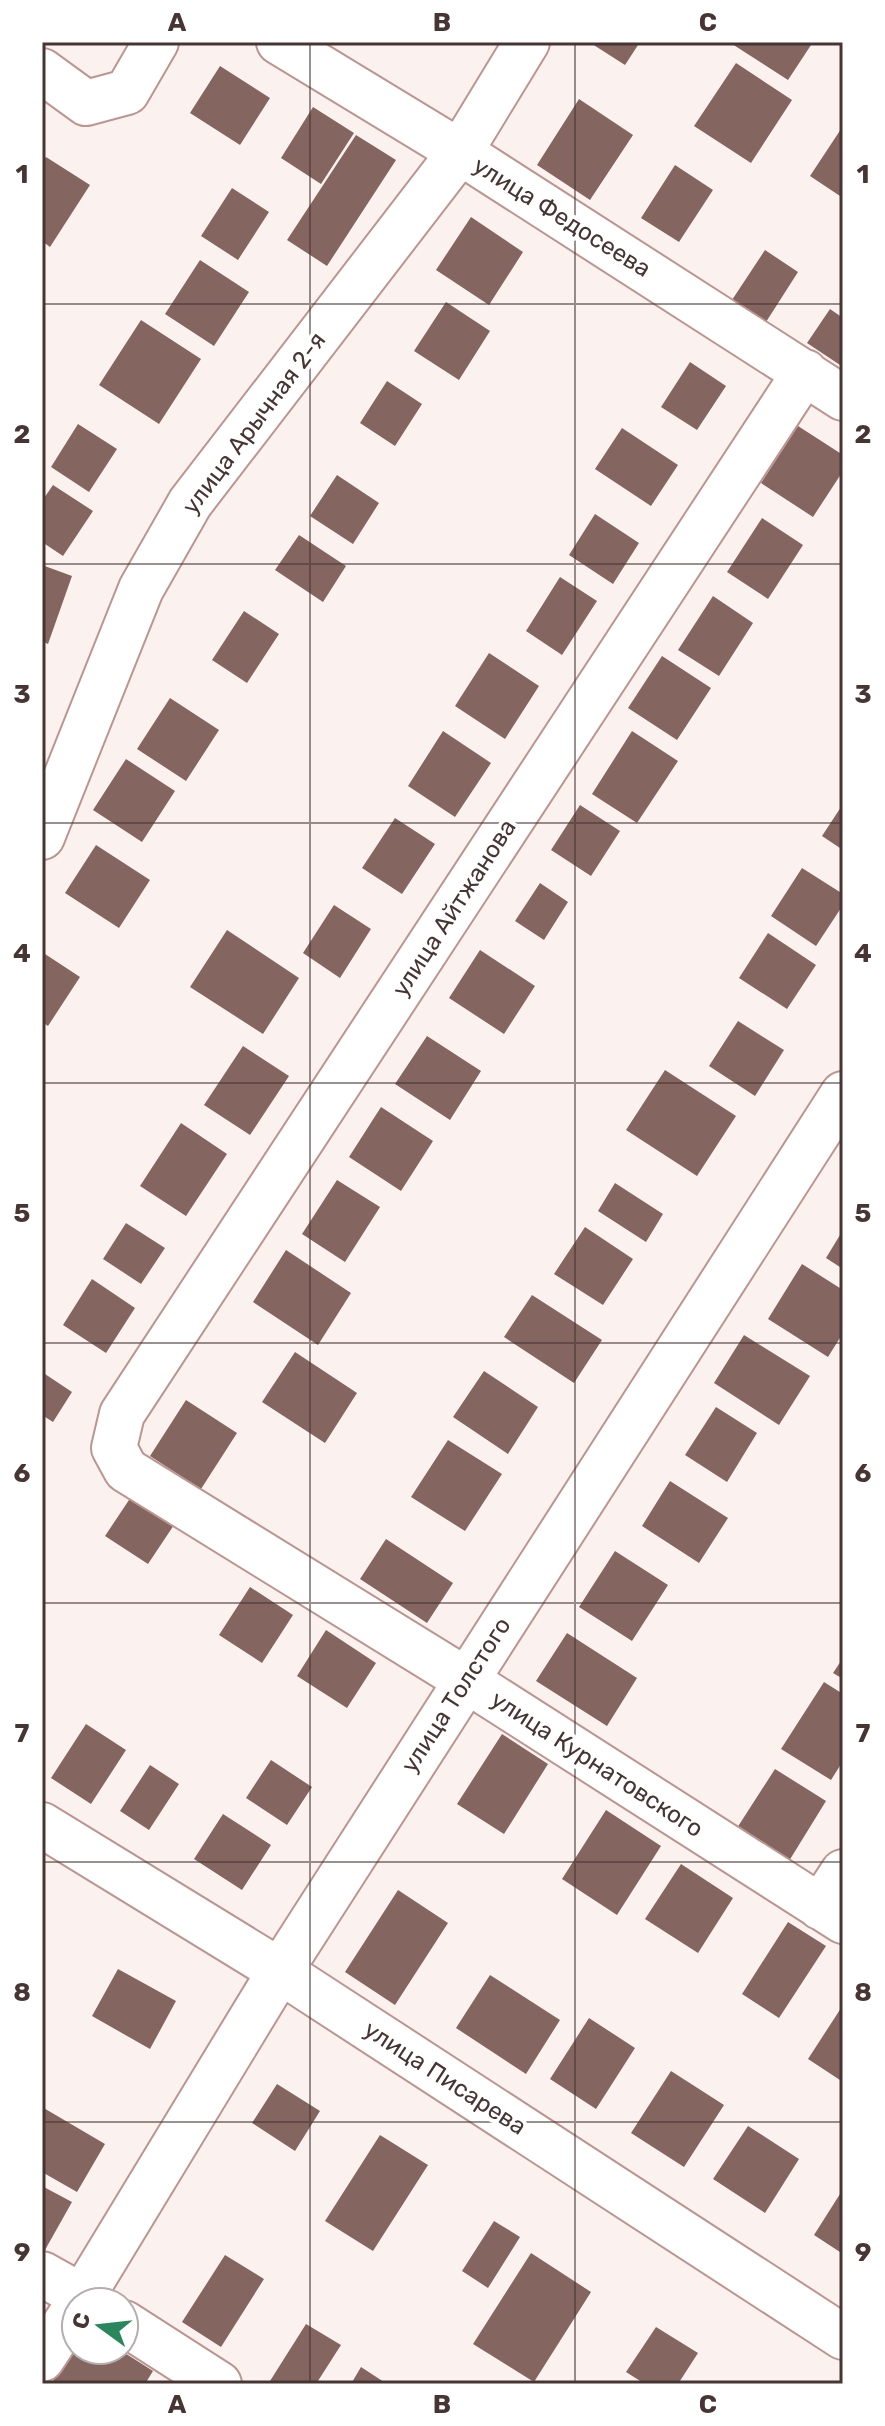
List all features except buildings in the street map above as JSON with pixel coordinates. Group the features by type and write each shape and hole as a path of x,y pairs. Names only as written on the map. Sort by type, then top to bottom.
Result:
{"street":[{"path":"42,71 86,103 127,92 156,42"},
{"name":"улица Федосеева","path":"279,42 460,152 843,398"},
{"name":"улица Арычная 2-я","path":"42,837 141,589 190,503 460,152 527,42"},
{"name":"улица Айтжанова","path":"114,1448 122,1414 805,372"},
{"name":"улица Толстого","path":"93,2286 280,1971 843,1094"},
{"name":"улица Курнатовского","path":"114,1448 126,1470 466,1680 835,1900"},
{"name":"улица Писарева","path":"42,1825 280,1971 843,2337"},
{"path":"42,2274 60,2286"},
{"path":"140,2333 219,2384"},
{"name":"улица Толстого","path":"42,2359 60,2334"}]}
